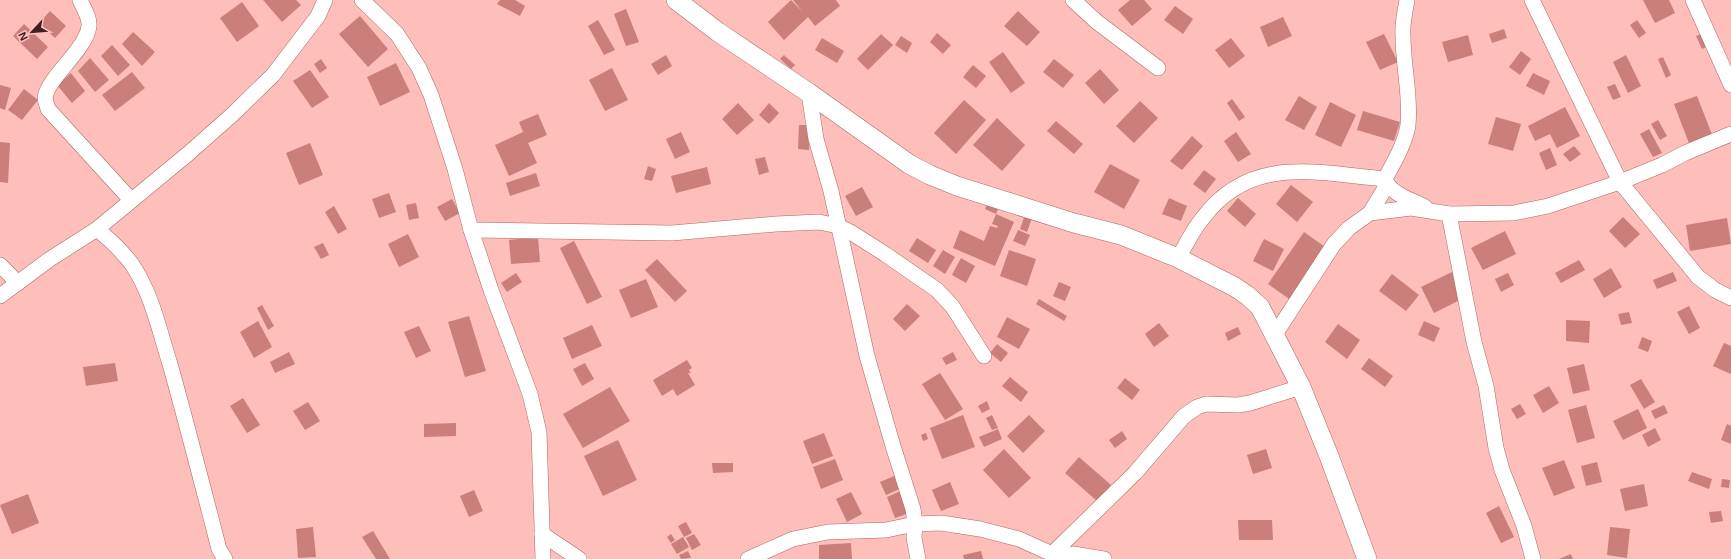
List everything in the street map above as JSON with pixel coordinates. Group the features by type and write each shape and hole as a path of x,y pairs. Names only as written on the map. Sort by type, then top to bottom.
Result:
{"street":[{"path":"80,0 90,26 72,58 48,89 45,99 48,109 130,200"},
{"path":"0,296 50,259 97,229 234,114 273,75 318,16 325,0"},
{"path":"362,0 397,34 419,68 431,95 455,170 471,230 491,290 530,394 539,432 543,559"},
{"path":"676,0 718,32 809,93 909,164 930,175 958,186 1074,223 1121,235 1178,258 1248,296 1260,306 1301,387 1329,456 1366,558"},
{"path":"1073,0 1097,22 1158,68"},
{"path":"1274,336 1334,244 1349,228 1370,213 1386,182 1396,158 1408,125 1407,78 1403,38 1403,22 1407,0"},
{"path":"1532,0 1620,182 1698,277 1715,290 1731,298"},
{"path":"1693,0 1731,85"},
{"path":"809,93 816,139 831,191 867,356 913,509 915,524 914,538 918,559"},
{"path":"1370,213 1411,208 1449,214 1514,213 1548,206 1620,182 1731,134"},
{"path":"1178,258 1201,219 1215,204 1227,193 1246,182 1264,175 1296,171 1386,182 1394,191 1430,210"},
{"path":"1449,214 1474,342 1486,386 1496,448 1502,470 1524,526 1533,559"},
{"path":"471,230 672,233 776,224 819,222 838,226 885,254 937,290 952,306 984,356"},
{"path":"97,229 114,243 131,263 152,303 185,418 219,549 225,559"},
{"path":"0,265 18,283"},
{"path":"1057,556 1135,473 1165,436 1190,411 1206,404 1250,403 1301,387"},
{"path":"748,559 793,539 828,532 886,530 915,524 941,523 980,529 1019,539 1057,556 1073,554 1104,559"},
{"path":"542,534 580,559"}],"building":[{"path":"263,0 296,0 301,5 282,22"},
{"path":"500,0 515,0 525,6 520,16 497,4"},
{"path":"791,0 803,12 793,0 836,0 840,6 815,26 808,17 784,40 768,22"},
{"path":"1130,0 1144,0 1152,9 1132,26 1118,10"},
{"path":"1643,0 1669,0 1675,13 1655,23"},
{"path":"242,2 259,26 237,42 220,18"},
{"path":"1175,6 1193,19 1183,34 1164,20"},
{"path":"626,9 639,42 626,46 614,14"},
{"path":"50,11 66,26 55,38 39,23"},
{"path":"1018,11 1040,32 1027,46 1004,26"},
{"path":"360,16 388,49 368,67 339,34"},
{"path":"1283,17 1292,36 1268,47 1260,27"},
{"path":"598,20 615,50 604,55 588,26"},
{"path":"1637,20 1646,33 1639,38 1630,25"},
{"path":"24,24 48,47 37,59 13,36"},
{"path":"1504,29 1507,38 1492,43 1489,34"},
{"path":"133,32 155,52 142,66 122,44"},
{"path":"937,33 951,45 943,54 930,42"},
{"path":"881,34 893,45 868,70 857,59"},
{"path":"1384,34 1398,62 1380,70 1366,42"},
{"path":"1701,34 1708,46 1702,49 1696,36"},
{"path":"1468,35 1473,55 1448,62 1442,42"},
{"path":"901,36 912,43 907,53 895,45"},
{"path":"822,38 844,51 837,63 815,50"},
{"path":"1231,38 1245,56 1229,68 1215,50"},
{"path":"112,45 130,65 118,76 101,56"},
{"path":"1521,51 1531,59 1520,75 1509,67"},
{"path":"1003,52 1025,83 1011,93 989,62"},
{"path":"666,55 672,66 658,75 651,64"},
{"path":"784,55 795,65 791,69 780,59"},
{"path":"1626,55 1641,86 1628,93 1613,62"},
{"path":"1663,57 1671,75 1666,78 1658,59"},
{"path":"90,58 109,80 95,92 78,71"},
{"path":"321,59 327,68 320,73 314,64"},
{"path":"1054,59 1074,75 1063,88 1043,72"},
{"path":"396,63 410,92 380,106 367,77"},
{"path":"973,65 986,76 976,88 963,77"},
{"path":"612,68 628,100 605,111 589,80"},
{"path":"1100,69 1119,90 1104,104 1085,83"},
{"path":"310,70 329,97 312,108 293,81"},
{"path":"132,72 145,88 115,111 102,95"},
{"path":"71,73 85,91 72,103 57,85"},
{"path":"1533,73 1550,81 1544,95 1526,86"},
{"path":"1615,84 1621,97 1613,100 1607,87"},
{"path":"0,85 11,88 5,110 0,108"},
{"path":"24,89 38,100 22,120 8,110"},
{"path":"1299,96 1317,107 1304,130 1285,120"},
{"path":"1697,96 1713,137 1690,146 1674,104"},
{"path":"1232,99 1245,117 1239,121 1227,103"},
{"path":"964,100 986,120 956,154 934,133"},
{"path":"1140,101 1158,118 1134,143 1116,126"},
{"path":"1330,102 1356,115 1341,147 1315,135"},
{"path":"738,103 754,120 737,135 722,119"},
{"path":"769,103 779,113 769,124 759,115"},
{"path":"1565,107 1580,136 1557,148 1550,134 1535,141 1528,126"},
{"path":"1363,111 1400,122 1394,141 1357,130"},
{"path":"538,114 547,135 528,143 537,163 509,176 495,145 523,132 519,122"},
{"path":"1496,117 1521,124 1513,151 1488,144"},
{"path":"997,118 1025,145 1002,171 973,145"},
{"path":"1658,120 1667,136 1660,140 1651,124"},
{"path":"1056,121 1083,144 1074,154 1047,131"},
{"path":"799,125 810,125 809,150 798,149"},
{"path":"1649,129 1662,153 1653,157 1640,134"},
{"path":"681,132 690,152 675,159 666,139"},
{"path":"1236,132 1251,154 1238,162 1224,141"},
{"path":"1192,136 1203,146 1182,170 1170,161"},
{"path":"0,142 10,143 8,183 0,182"},
{"path":"310,143 323,175 299,185 286,153"},
{"path":"1574,146 1581,154 1570,162 1563,154"},
{"path":"1550,148 1557,165 1546,170 1539,153"},
{"path":"765,157 769,172 759,175 755,159"},
{"path":"1110,164 1140,180 1124,209 1094,192"},
{"path":"648,166 656,169 652,181 644,179"},
{"path":"707,167 711,184 676,193 671,176"},
{"path":"1204,170 1216,179 1205,193 1193,184"},
{"path":"536,173 540,186 510,196 506,183"},
{"path":"1291,185 1313,202 1297,222 1276,204"},
{"path":"862,187 873,207 856,216 845,196"},
{"path":"389,193 396,212 379,218 372,199"},
{"path":"1169,198 1187,206 1181,221 1162,214"},
{"path":"1238,198 1256,214 1245,227 1227,211"},
{"path":"452,199 460,213 445,221 437,207"},
{"path":"416,203 419,218 409,220 406,205"},
{"path":"987,205 998,209 996,214 985,209"},
{"path":"334,206 347,229 338,234 325,212"},
{"path":"996,214 1014,222 995,266 953,248 960,230 984,241 990,226 997,228 998,226 992,224"},
{"path":"1025,215 1032,218 1027,232 1020,229"},
{"path":"1623,217 1640,234 1625,248 1609,231"},
{"path":"1727,218 1731,244 1690,251 1686,225"},
{"path":"1018,230 1030,235 1025,246 1013,241"},
{"path":"1505,231 1516,254 1483,270 1471,248"},
{"path":"1304,232 1328,249 1292,301 1268,284"},
{"path":"408,234 419,257 399,267 388,244"},
{"path":"538,237 540,262 511,264 509,240"},
{"path":"917,238 936,250 928,263 909,251"},
{"path":"1264,239 1284,249 1273,271 1253,261"},
{"path":"574,241 602,297 587,304 560,248"},
{"path":"323,243 329,255 321,259 314,247"},
{"path":"943,250 955,257 945,274 933,266"},
{"path":"1009,250 1036,259 1027,286 1000,276"},
{"path":"961,258 975,266 966,283 952,275"},
{"path":"657,259 687,291 675,302 645,270"},
{"path":"1579,260 1585,270 1561,283 1555,273"},
{"path":"1611,268 1622,287 1604,298 1593,279"},
{"path":"1452,272 1464,298 1434,313 1421,287"},
{"path":"1673,272 1677,281 1657,289 1653,280"},
{"path":"516,273 522,282 507,292 501,283"},
{"path":"1508,273 1514,285 1501,292 1495,279"},
{"path":"1392,274 1419,295 1406,311 1379,291"},
{"path":"646,279 658,307 631,318 619,290"},
{"path":"1059,282 1071,287 1065,301 1053,296"},
{"path":"1039,299 1067,316 1064,321 1036,304"},
{"path":"907,304 920,316 905,331 893,319"},
{"path":"262,305 274,326 268,330 257,308"},
{"path":"1689,306 1700,328 1689,334 1677,312"},
{"path":"1629,312 1632,323 1621,325 1618,314"},
{"path":"469,316 486,371 465,377 448,322"},
{"path":"1007,317 1030,329 1019,349 997,337"},
{"path":"1566,320 1590,321 1589,343 1566,341"},
{"path":"258,321 272,347 254,358 240,332"},
{"path":"1424,321 1440,328 1434,342 1418,335"},
{"path":"1159,323 1169,336 1154,347 1145,334"},
{"path":"1338,324 1360,340 1347,359 1325,342"},
{"path":"592,325 602,346 572,359 563,338"},
{"path":"419,326 431,351 416,358 404,332"},
{"path":"1238,327 1241,334 1228,341 1225,333"},
{"path":"1642,337 1652,341 1648,352 1638,348"},
{"path":"1724,343 1731,346 1731,374 1713,366"},
{"path":"997,344 1008,353 1001,362 990,353"},
{"path":"289,352 295,364 275,373 270,362"},
{"path":"953,352 957,360 946,365 942,358"},
{"path":"1369,358 1393,376 1385,387 1361,369"},
{"path":"687,360 692,368 689,370 691,373 688,373 695,385 677,396 673,389 662,396 653,380"},
{"path":"115,363 118,381 86,386 83,367"},
{"path":"585,363 594,379 582,386 573,369"},
{"path":"1584,364 1590,390 1573,394 1567,368"},
{"path":"940,373 963,409 945,420 922,384"},
{"path":"1010,377 1028,392 1021,402 1002,386"},
{"path":"1125,378 1140,390 1132,400 1117,388"},
{"path":"1641,379 1655,402 1644,409 1630,385"},
{"path":"1549,386 1559,403 1543,413 1533,395"},
{"path":"610,387 630,421 583,448 563,414"},
{"path":"243,398 260,425 247,433 230,406"},
{"path":"987,401 990,409 982,413 978,406"},
{"path":"308,402 320,421 305,430 293,411"},
{"path":"1520,404 1526,414 1517,419 1511,409"},
{"path":"1586,405 1595,438 1577,443 1568,410"},
{"path":"1664,405 1668,413 1655,419 1651,411"},
{"path":"1638,409 1647,428 1623,440 1613,421"},
{"path":"963,415 975,447 942,459 930,428"},
{"path":"992,415 998,428 992,430 986,418"},
{"path":"1029,415 1045,431 1023,453 1007,436"},
{"path":"456,423 456,436 424,437 424,424"},
{"path":"1727,424 1731,426 1731,444 1721,440"},
{"path":"1655,428 1661,440 1648,447 1642,435"},
{"path":"998,429 1002,439 984,447 979,437"},
{"path":"1122,431 1127,439 1115,448 1109,440"},
{"path":"824,433 833,456 812,464 803,441"},
{"path":"926,433 928,439 923,441 921,435"},
{"path":"618,440 637,480 603,496 584,456"},
{"path":"1004,449 1031,478 1009,498 983,470"},
{"path":"1266,449 1272,468 1253,474 1247,455"},
{"path":"1079,457 1111,485 1097,501 1065,473"},
{"path":"835,459 843,480 821,489 813,467"},
{"path":"1564,460 1575,488 1554,496 1542,468"},
{"path":"1597,462 1602,482 1586,486 1581,466"},
{"path":"712,463 733,463 733,472 713,473"},
{"path":"1692,472 1712,479 1709,489 1688,481"},
{"path":"899,474 904,487 886,495 880,482"},
{"path":"1722,479 1730,480 1729,488 1721,487"},
{"path":"950,482 959,504 941,511 932,490"},
{"path":"1644,484 1648,506 1625,511 1620,489"},
{"path":"474,490 483,511 469,517 460,496"},
{"path":"903,490 912,512 895,518 887,497"},
{"path":"851,492 862,514 847,522 836,499"},
{"path":"28,494 39,523 12,534 0,505"},
{"path":"1499,506 1514,537 1501,543 1486,513"},
{"path":"1721,511 1723,521 1711,523 1709,512"},
{"path":"1238,520 1272,520 1273,540 1239,540"},
{"path":"686,522 692,533 684,537 678,526"},
{"path":"313,527 316,557 298,558 296,529"},
{"path":"1610,527 1630,529 1627,558 1607,555"},
{"path":"373,531 390,559 376,559 362,537"},
{"path":"671,534 675,540 671,543 667,537"},
{"path":"694,534 701,545 692,550 686,538"},
{"path":"683,537 689,547 677,554 671,544"},
{"path":"851,543 852,559 819,559 819,545"},
{"path":"688,551 691,558 681,559 679,555"},
{"path":"981,551 983,559 964,559 963,555"},
{"path":"1571,554 1573,559 1559,559"}]}
